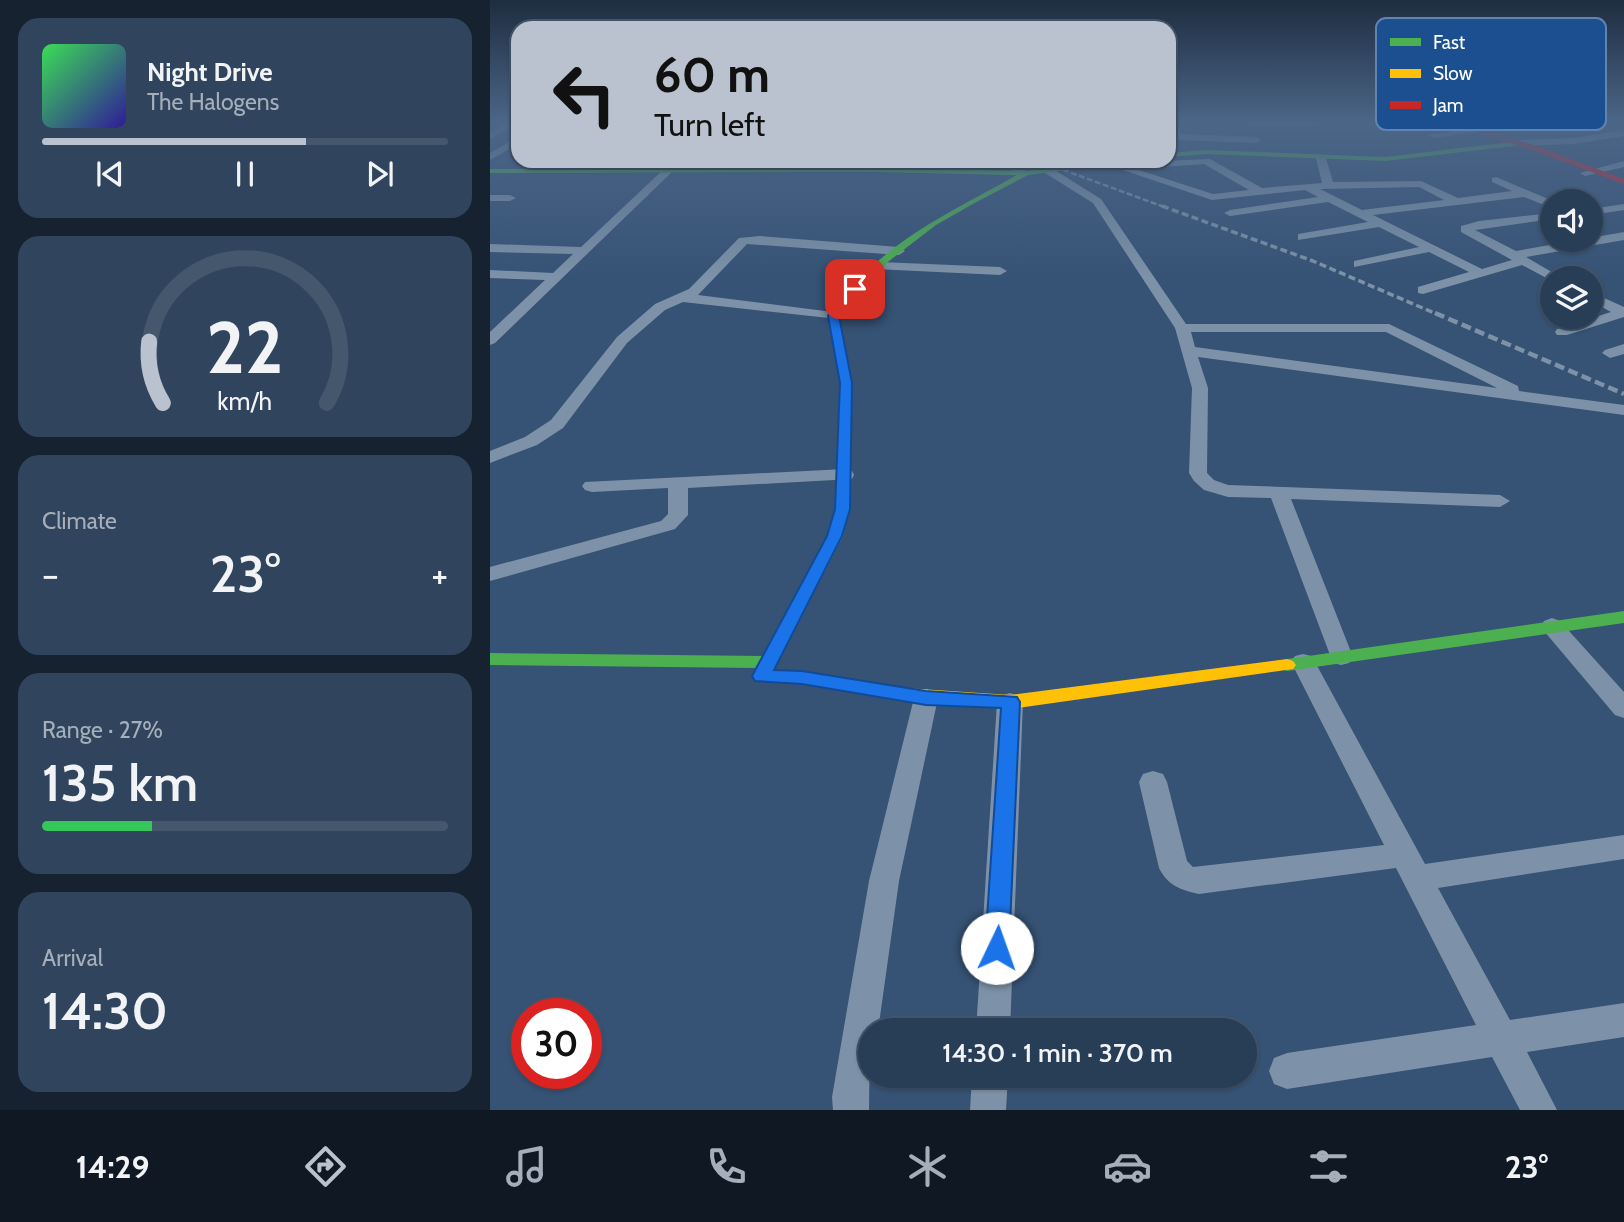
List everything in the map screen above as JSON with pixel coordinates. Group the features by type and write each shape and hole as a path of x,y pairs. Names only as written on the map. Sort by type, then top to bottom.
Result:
{"main road":[{"path":"1024,174 947,215 880,266 842,302 833,316 846,383 843,509 835,536 762,676 802,678 926,698 1010,702 1184,681 1624,617"},
{"path":"1593,174 1624,188"},
{"path":"1595,174 1624,182"},
{"path":"490,659 565,662 769,662"}],"street":[{"path":"490,340 664,174"},
{"path":"1053,174 1097,201 1182,328 1200,388 1198,473 1211,487 1228,491 1500,501"},
{"path":"1136,174 1212,197 1328,184 1420,184 1457,202"},
{"path":"1228,174 1260,192"},
{"path":"1325,174 1328,184"},
{"path":"1496,180 1540,199"},
{"path":"1307,187 1481,273"},
{"path":"1362,213 1526,193"},
{"path":"490,198 510,198"},
{"path":"1230,213 1331,198"},
{"path":"1301,212 1345,205"},
{"path":"1603,210 1624,207"},
{"path":"1540,217 1465,229 1540,270"},
{"path":"1302,237 1382,223"},
{"path":"1423,290 1481,273 1516,258 1624,236"},
{"path":"490,458 531,441 557,424 622,340 660,307 684,299 694,292 743,241 899,251"},
{"path":"490,248 586,251"},
{"path":"1359,264 1432,248"},
{"path":"880,266 1000,271"},
{"path":"490,274 558,277"},
{"path":"684,299 833,316"},
{"path":"1603,302 1623,313"},
{"path":"1562,332 1623,313"},
{"path":"1182,328 1389,328 1527,397"},
{"path":"1191,351 1624,410"},
{"path":"592,486 845,475"},
{"path":"490,574 668,525 678,515 678,482"},
{"path":"1279,493 1341,657"},
{"path":"1552,626 1624,709"},
{"path":"1303,662 1539,1110"},
{"path":"851,1110 850,1097 884,881 926,698"},
{"path":"994,1018 1010,702"},
{"path":"1153,782 1174,868 1185,878 1199,881 1411,867 1624,847"},
{"path":"1287,1071 1624,1020"},
{"path":"988,1110 989,1088"}],"railway":[{"path":"1074,174 1167,208"},
{"path":"1162,206 1313,261 1439,315"},
{"path":"1435,313 1624,394"}],"traffic: fast":[{"path":"905,695 802,678 762,676 835,536 843,509 846,383 833,316 871,272 917,234 959,208 1025,174"},
{"path":"1287,665 1624,617"},
{"path":"490,659 769,662"}],"traffic: slow":[{"path":"905,695 1010,702 1287,665"}],"traffic: jam":[{"path":"1602,174 1624,182"}],"route":[{"path":"855,289 833,316 846,383 843,509 835,536 762,676 832,682 926,698 1010,702 997,948"}]}
